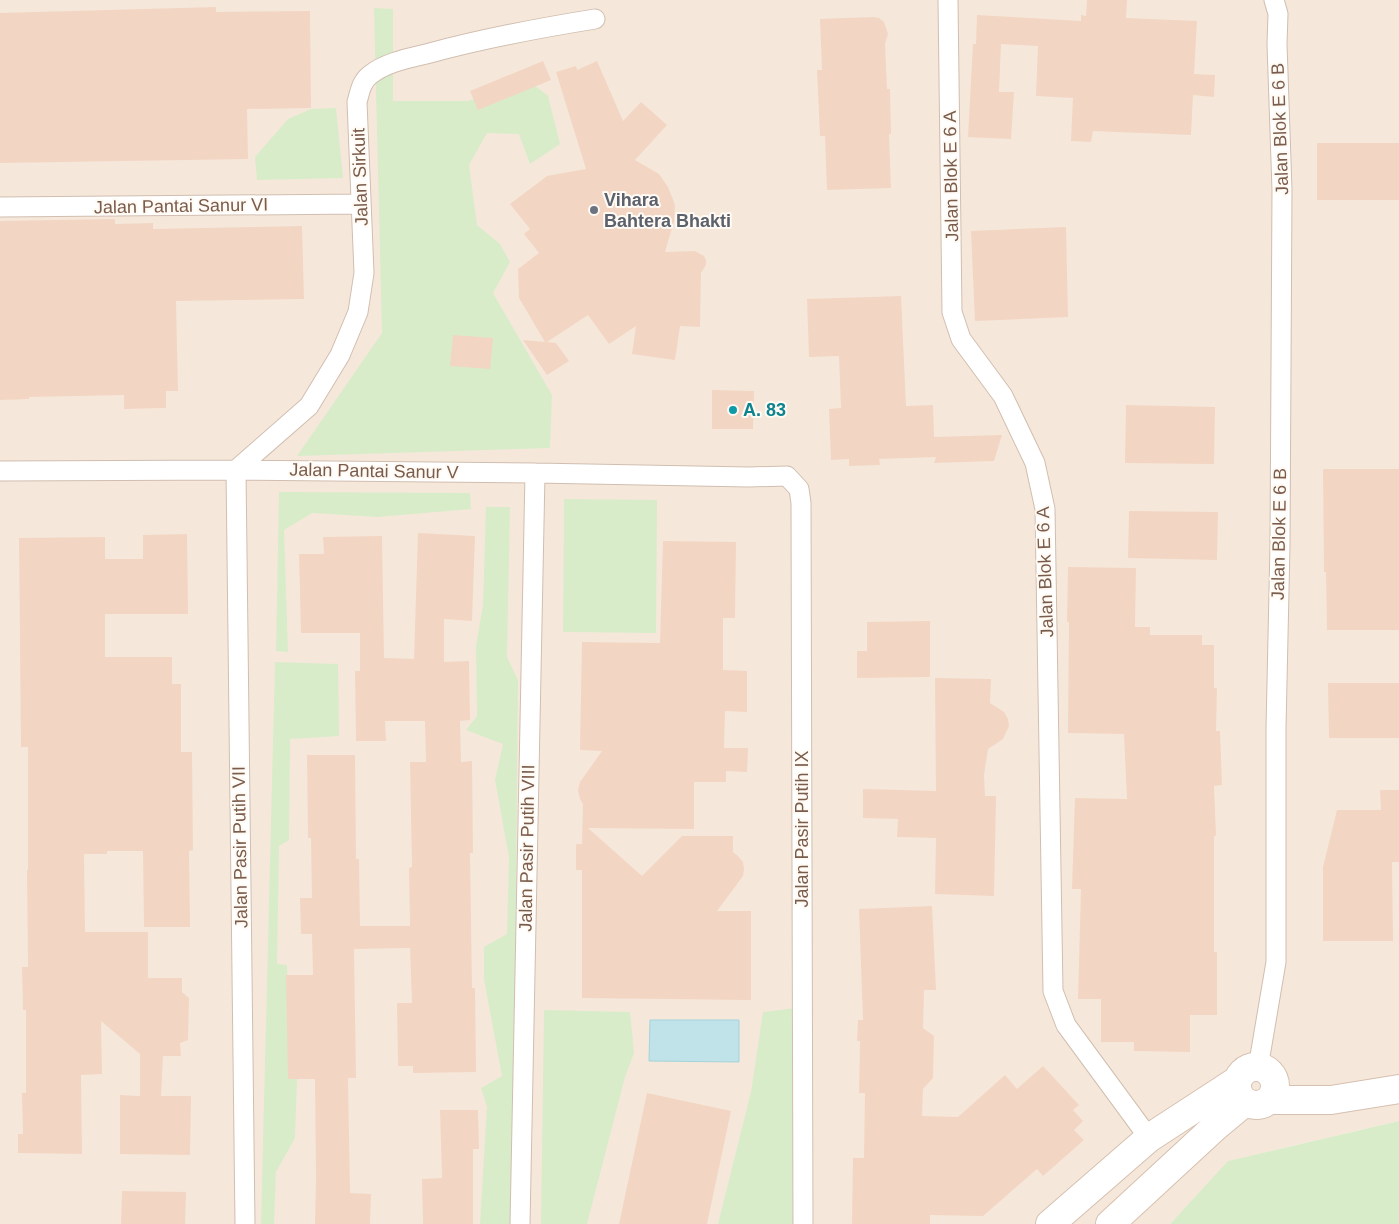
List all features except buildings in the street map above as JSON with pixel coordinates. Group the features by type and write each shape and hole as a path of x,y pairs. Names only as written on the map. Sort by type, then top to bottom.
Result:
{"street":[{"name":"Jalan Blok E 6 A","path":"948,0 952,312 961,339 1002,396 1036,462 1045,509 1052,990 1066,1025 1149,1138"},
{"name":"Jalan Blok E 6 B","path":"1252,1087 1276,962 1276,728 1280,535 1282,190 1277,44 1278,14 1274,0"},
{"name":"Jalan Sirkuit","path":"236,470 309,406 340,355 358,312 364,273 357,102 363,83 380,68 398,61 508,34 595,19"},
{"name":"Jalan Pantai Sanur VI","path":"0,207 361,204"},
{"name":"Jalan Pantai Sanur V","path":"0,470 535,472 749,477"},
{"name":"Jalan Pasir Putih VII","path":"236,470 244,1224"},
{"name":"Jalan Pasir Putih VIII","path":"520,1224 535,472"},
{"name":"Jalan Pasir Putih IX","path":"749,477 787,476 799,489 801,502 804,1224"},
{"path":"1110,1224 1214,1127 1252,1087"},
{"path":"1050,1224 1149,1138 1252,1087 1331,1100 1399,1089"}],"shaded area":[{"path":"0,0 1399,0 1399,1121 1229,1161 1170,1224 0,1224"}],"green space":[{"path":"374,8 393,9 393,101 468,101 529,81 548,96 560,144 530,164 519,134 487,133 469,165 477,225 500,244 510,262 493,293 552,395 550,448 297,456 382,333"},
{"path":"336,108 343,178 257,180 255,157 288,119 311,109"},
{"path":"279,492 470,493 471,509 378,517 312,513 284,530 288,652 276,651"},
{"path":"564,499 657,500 656,633 563,632"},
{"path":"486,507 510,507 507,657 518,680 513,1224 480,1224 487,1107 481,1088 502,1076 484,979 484,947 507,934 509,857 495,780 503,744 466,730 477,716 476,646 483,605"},
{"path":"275,662 338,664 339,736 290,739 289,840 279,846 277,964 287,965 290,1061 297,1078 295,1138 276,1172 274,1224 261,1224"},
{"path":"796,1008 806,1224 718,1224 751,1092 763,1012"},
{"path":"544,1010 630,1012 634,1053 625,1077 587,1224 541,1224"},
{"path":"1399,1121 1399,1224 1170,1224 1228,1161"}],"water":[{"path":"650,1020 739,1020 739,1062 649,1061"}],"place":[{"name":"Vihara Bahtera Bhakti","path":"594,210"},
{"name":"A. 83","path":"733,410"}]}
